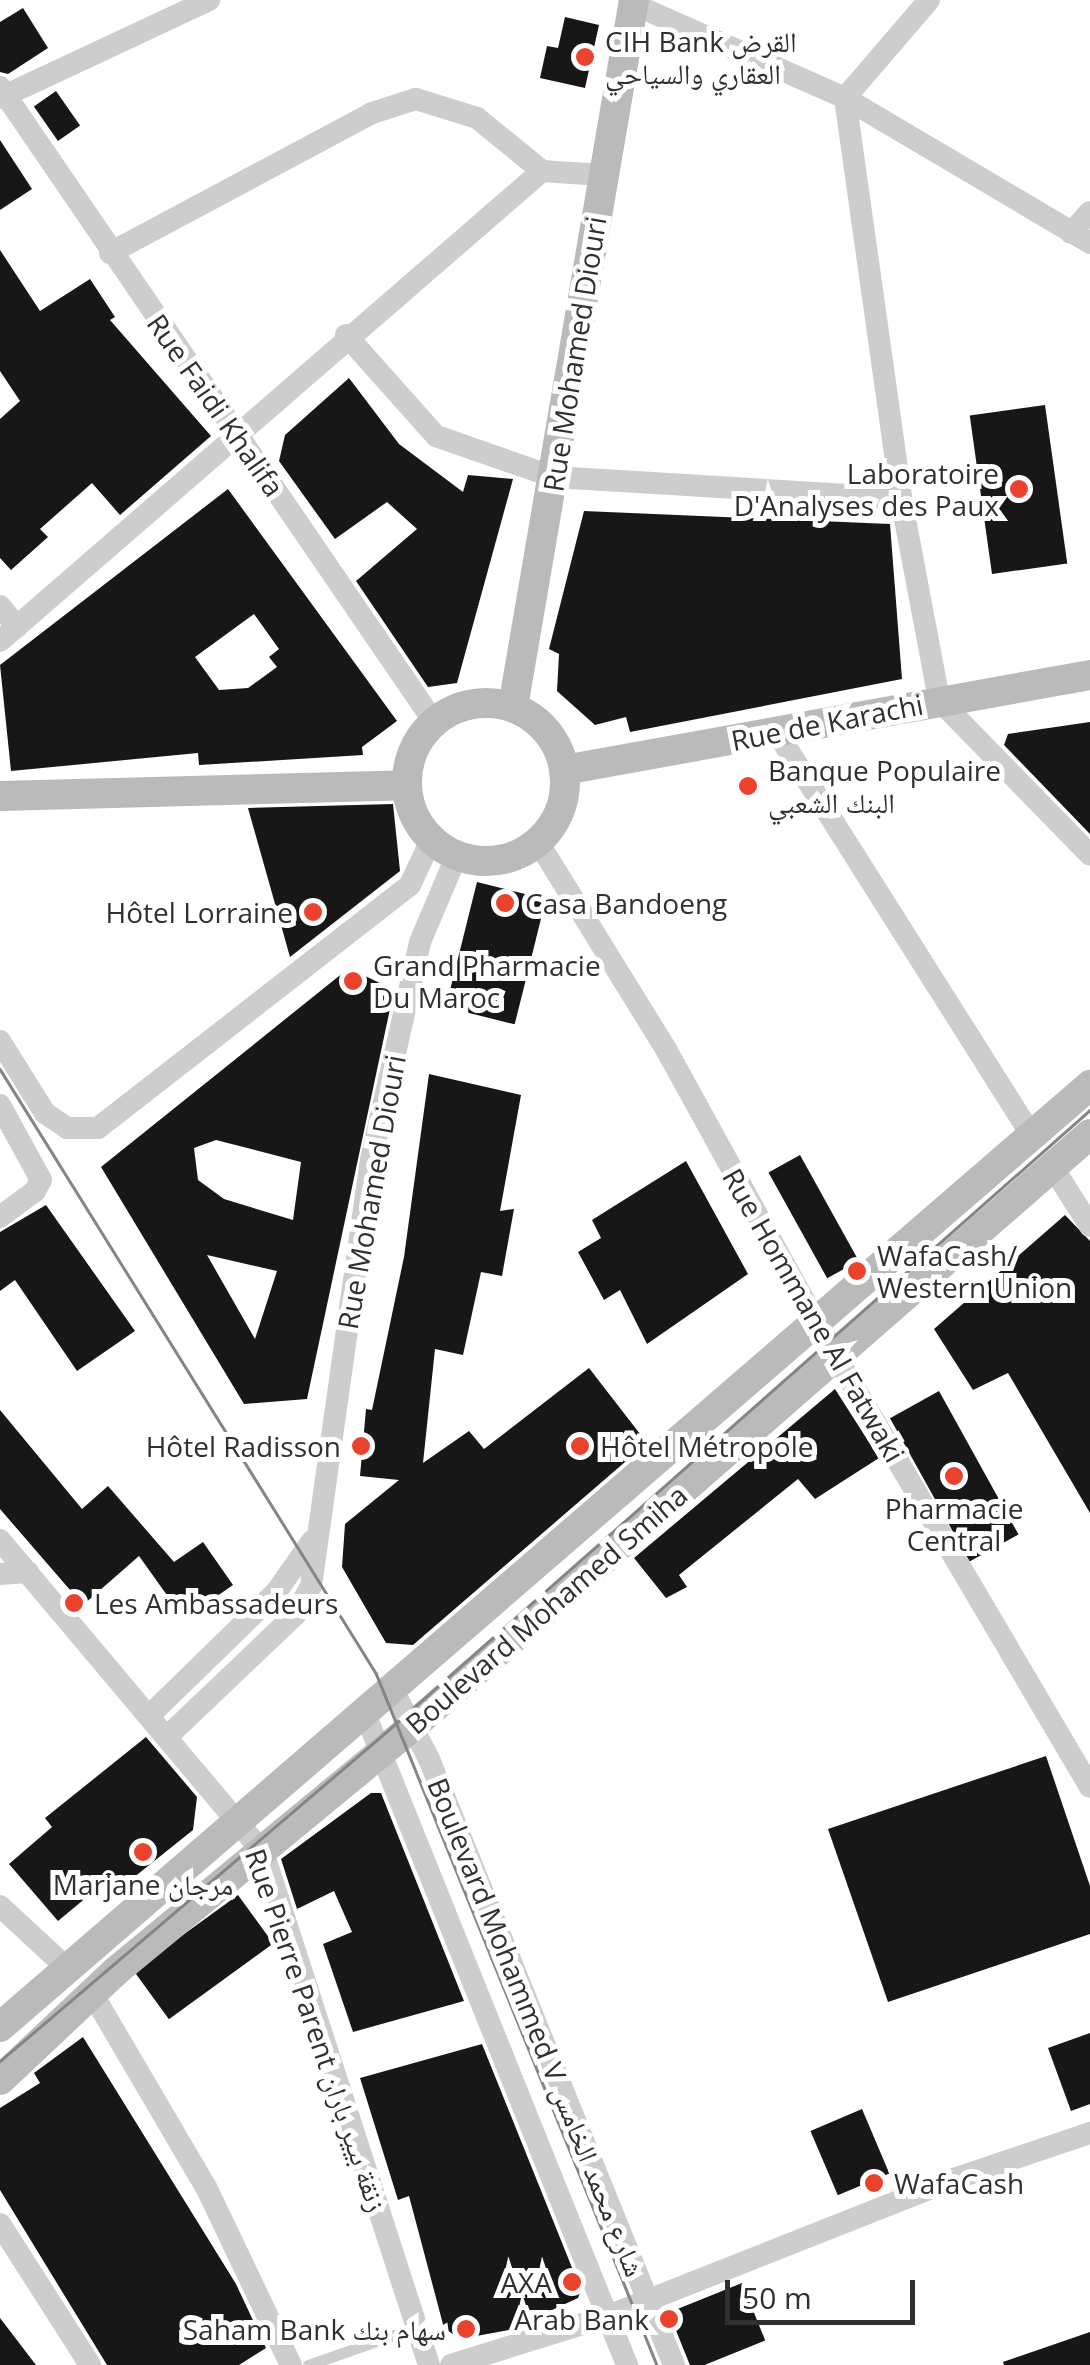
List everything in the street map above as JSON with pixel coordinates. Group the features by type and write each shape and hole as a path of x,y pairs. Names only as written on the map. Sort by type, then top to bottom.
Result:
{"street":[{"path":"2,93 209,0"},
{"path":"930,0 845,98 900,498 940,700 1090,855"},
{"path":"634,2 845,98 1081,238 1090,212"},
{"name":"Rue Mohamed Diouri","path":"513,707 634,2"},
{"name":"Rue Faidi Khalifa","path":"2,93 434,722"},
{"path":"110,253 372,113 416,99 477,118 542,171 602,174"},
{"path":"0,606 8,634 346,334 542,171"},
{"path":"346,334 436,436 554,477 900,498"},
{"name":"Rue de Karachi","path":"564,770 1090,675"},
{"path":"468,704 513,707 550,734 564,770 560,812 538,842 499,860 444,847 414,814 407,785 415,746 434,722 468,704"},
{"path":"776,731 1031,1135"},
{"path":"0,796 407,785"},
{"name":"Rue Hommane Al Fatwaki","path":"538,842 667,1051 817,1324 1090,1787"},
{"path":"0,1041 45,1112 67,1128 98,1128 410,885 444,847"},
{"name":"Rue Mohamed Diouri","path":"170,1734 304,1604 371,1160 444,847"},
{"name":"Boulevard Mohamed Smiha","path":"0,2028 394,1692 1090,1085"},
{"path":"0,1105 39,1172 36,1192 0,1217"},
{"name":"Boulevard Mohamed Smiha","path":"0,2080 92,1993 414,1725 1090,1134"},
{"path":"1052,1166 1090,1226"},
{"path":"152,1714 278,1591 314,1538"},
{"name":"Rue Pierre Parent زنقة بيير باران","path":"0,1540 170,1734 263,1852 429,2365"},
{"path":"0,1574 28,1572"},
{"name":"Boulevard Mohammed V شارع محمد الخامس","path":"394,1692 414,1725 674,2365"},
{"name":"Boulevard Mohammed V شارع محمد الخامس","path":"366,1716 627,2365"},
{"path":"0,1906 67,1968"},
{"path":"92,1993 206,2187 291,2365"},
{"path":"451,2365 608,2316 1090,2133"},
{"path":"0,2224 90,2365"},
{"path":"529,2342 538,2365"}],"lane":[{"path":"308,2365 417,2327"}],"building":[{"path":"23,8 48,48 8,74 0,72 0,22"},
{"path":"565,17 599,25 585,88 540,78 547,46 558,48"},
{"path":"56,91 80,125 58,141 34,106"},
{"path":"0,140 32,189 0,210"},
{"path":"0,250 40,311 90,279 115,317 110,320 211,436 120,515 92,483 40,529 48,537 11,570 0,558 0,419 20,401 0,371"},
{"path":"349,378 399,444 463,492 468,475 513,479 457,683 428,687 356,581 417,529 387,502 335,539 279,461 285,435"},
{"name":"Laboratoire D'Analyses des Paux","path":"1045,405 1067,563 992,574 970,416"},
{"path":"228,489 397,721 362,747 363,755 199,765 198,753 11,771 0,665","holes":["254,614 279,649 269,657 277,667 248,688 219,690 195,657"]},
{"path":"584,511 890,524 902,679 630,732 626,717 595,725 557,691 559,654 549,649"},
{"path":"1090,722 1090,834 1004,745 1008,734"},
{"name":"Hôtel Lorraine","path":"393,804 400,871 290,957 248,808"},
{"path":"477,882 546,899 515,1024 446,1007"},
{"path":"349,968 394,990 307,1399 244,1404 101,1167","holes":["216,1140 301,1162 293,1220 224,1199 198,1180 194,1148","207,1255 277,1271 255,1339"]},
{"path":"429,1074 521,1095 500,1211 514,1209 502,1276 481,1272 463,1355 435,1349 423,1463 469,1431 484,1449 589,1368 647,1443 413,1645 386,1643 342,1567 345,1524 399,1480 360,1476 366,1409 372,1410 404,1257"},
{"path":"800,1155 859,1261 827,1278 769,1172"},
{"path":"686,1161 748,1274 647,1344 620,1290 604,1300 578,1252 601,1238 592,1220"},
{"path":"46,1205 135,1331 77,1371 15,1280 0,1291 0,1232"},
{"path":"1065,1215 1090,1241 1090,1513 1008,1373 973,1390 934,1329"},
{"path":"835,1389 879,1458 815,1499 798,1479 679,1575 687,1587 666,1598 634,1558"},
{"name":"Pharmacie Central","path":"939,1391 1019,1534 970,1562 890,1418"},
{"path":"0,1410 82,1509 108,1486 174,1562 203,1542 233,1585 184,1619 139,1556 83,1605 0,1509"},
{"path":"146,1737 197,1797 193,1830 108,1898 99,1887 58,1921 9,1864 52,1827 45,1818"},
{"path":"1046,1756 1090,1886 1090,1934 888,2002 828,1829"},
{"path":"371,1793 381,1793 464,2001 353,2032 323,1944 352,1932 334,1891 297,1909 281,1859"},
{"path":"238,1895 273,1944 169,2019 134,1971"},
{"path":"1090,2033 1090,2104 1071,2111 1048,2048"},
{"path":"83,2037 236,2284 266,2348 239,2365 107,2365 0,2190 0,2108 40,2083 34,2073"},
{"path":"482,2044 581,2290 578,2298 509,2330 460,2339 444,2328 409,2196 398,2200 360,2078"},
{"path":"862,2109 889,2173 838,2195 810,2131"},
{"path":"742,2283 765,2340 705,2365 690,2365 669,2313"},
{"path":"0,2318 36,2365 0,2365"},
{"path":"1090,2332 1090,2365 1004,2365 1003,2362"}],"tram line":[{"path":"0,1069 376,1673 657,2365"},
{"path":"0,2061 385,1733 1090,1110"}],"place":[{"name":"CIH Bank القرض العقاري والسياحي","path":"585,57"},
{"name":"Laboratoire D'Analyses des Paux","path":"1019,489"},
{"name":"Banque Populaire البنك الشعبي","path":"748,786"},
{"name":"Casa Bandoeng","path":"505,903"},
{"name":"Hôtel Lorraine","path":"313,912"},
{"name":"Grand Pharmacie Du Maroc","path":"353,981"},
{"name":"WafaCash/ Western Union","path":"857,1271"},
{"name":"Hôtel Radisson","path":"361,1446"},
{"name":"Hôtel Métropole","path":"580,1446"},
{"name":"Pharmacie Central","path":"954,1476"},
{"name":"Les Ambassadeurs","path":"74,1603"},
{"name":"Marjane مرجان","path":"143,1852"},
{"name":"WafaCash","path":"874,2183"},
{"name":"AXA","path":"572,2282"},
{"name":"Arab Bank","path":"669,2319"},
{"name":"Saham Bank سهام بنك","path":"466,2329"}]}
